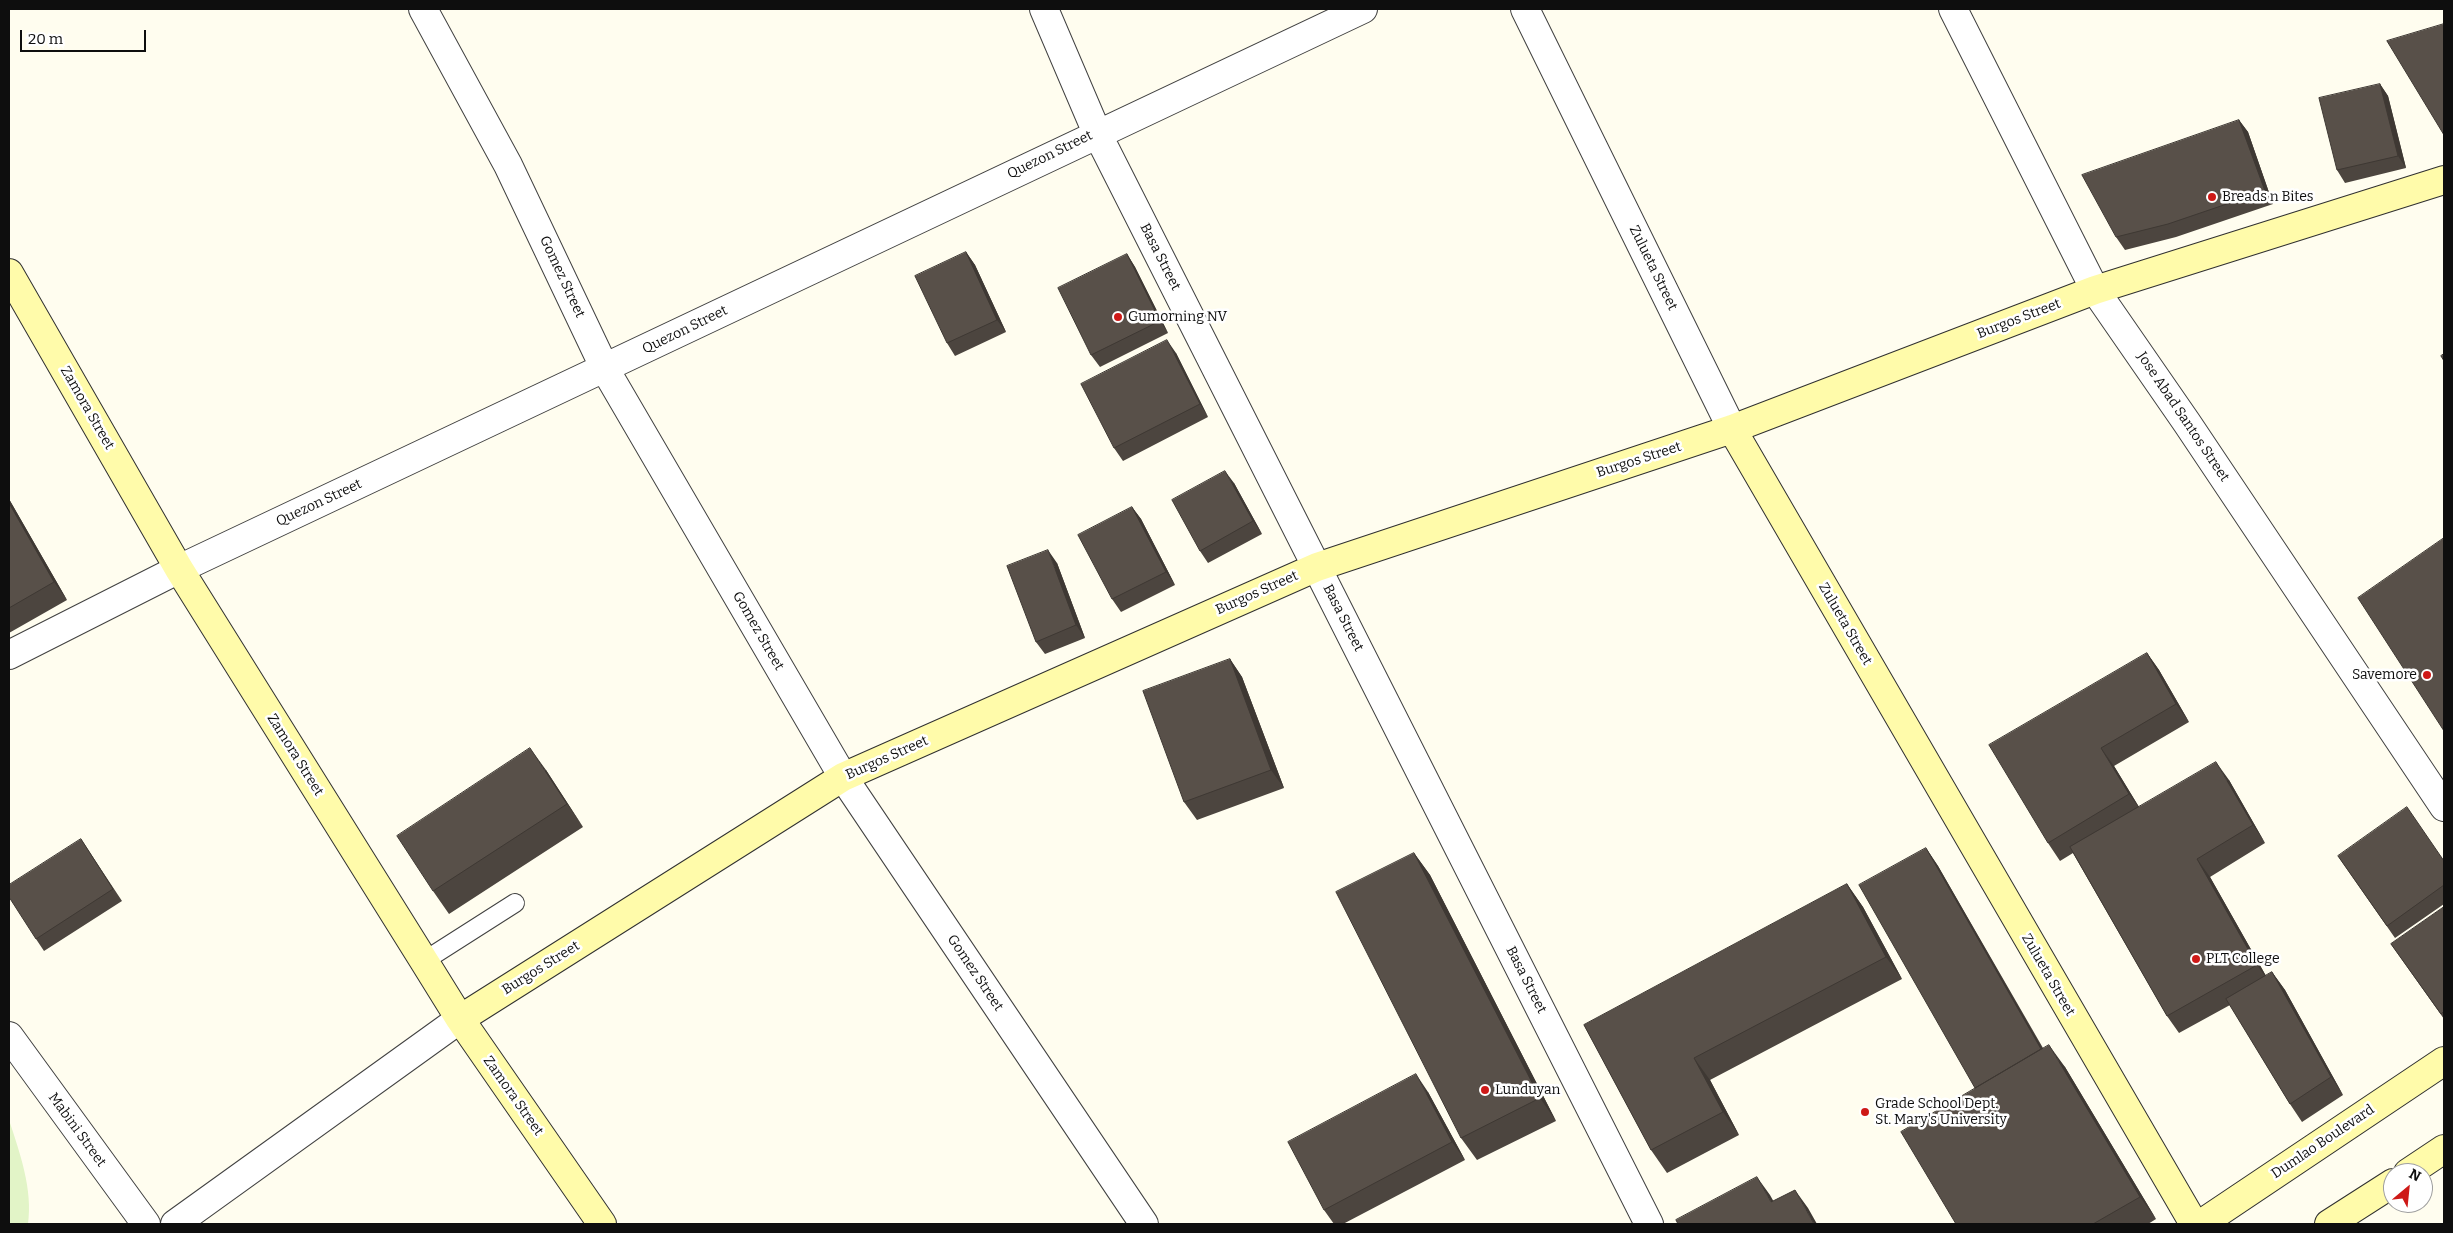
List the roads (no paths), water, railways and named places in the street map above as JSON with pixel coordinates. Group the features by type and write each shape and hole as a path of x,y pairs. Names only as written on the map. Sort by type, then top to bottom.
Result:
{"street":[{"name":"Gomez Street","path":"423,9 508,165 605,369 843,777 1144,1224"},
{"name":"Basa Street","path":"1044,9 1096,133 1649,1224"},
{"name":"Quezon Street","path":"9,655 179,569 605,369 1096,133 1363,9"},
{"name":"Zulueta Street","path":"1525,9 1732,429 2194,1224"},
{"name":"Jose Abad Santos Street","path":"1953,9 2095,290 2193,431 2444,807"},
{"name":"Burgos Street","path":"175,1224 460,1019 843,777 1317,567 1732,429 2095,290 2444,180"},
{"name":"Zamora Street","path":"9,273 179,569 460,1019 602,1224"},
{"name":"Mabini Street","path":"9,1036 146,1224"},
{"name":"Dumlao Boulevard","path":"2201,1224 2444,1061"},
{"path":"2423,1163 2444,1149"},
{"path":"2329,1224 2383,1189"}],"lane":[{"path":"424,961 515,902"}],"place":[{"name":"Breads n Bites","path":"2212,197"},
{"name":"Gumorning NV","path":"1118,317"},
{"name":"Savemore","path":"2427,675"},
{"name":"PLT College","path":"2196,959"},
{"name":"Lunduyan","path":"1485,1090"},
{"name":"Grade School Dept. St. Mary's University","path":"1865,1112"}]}
